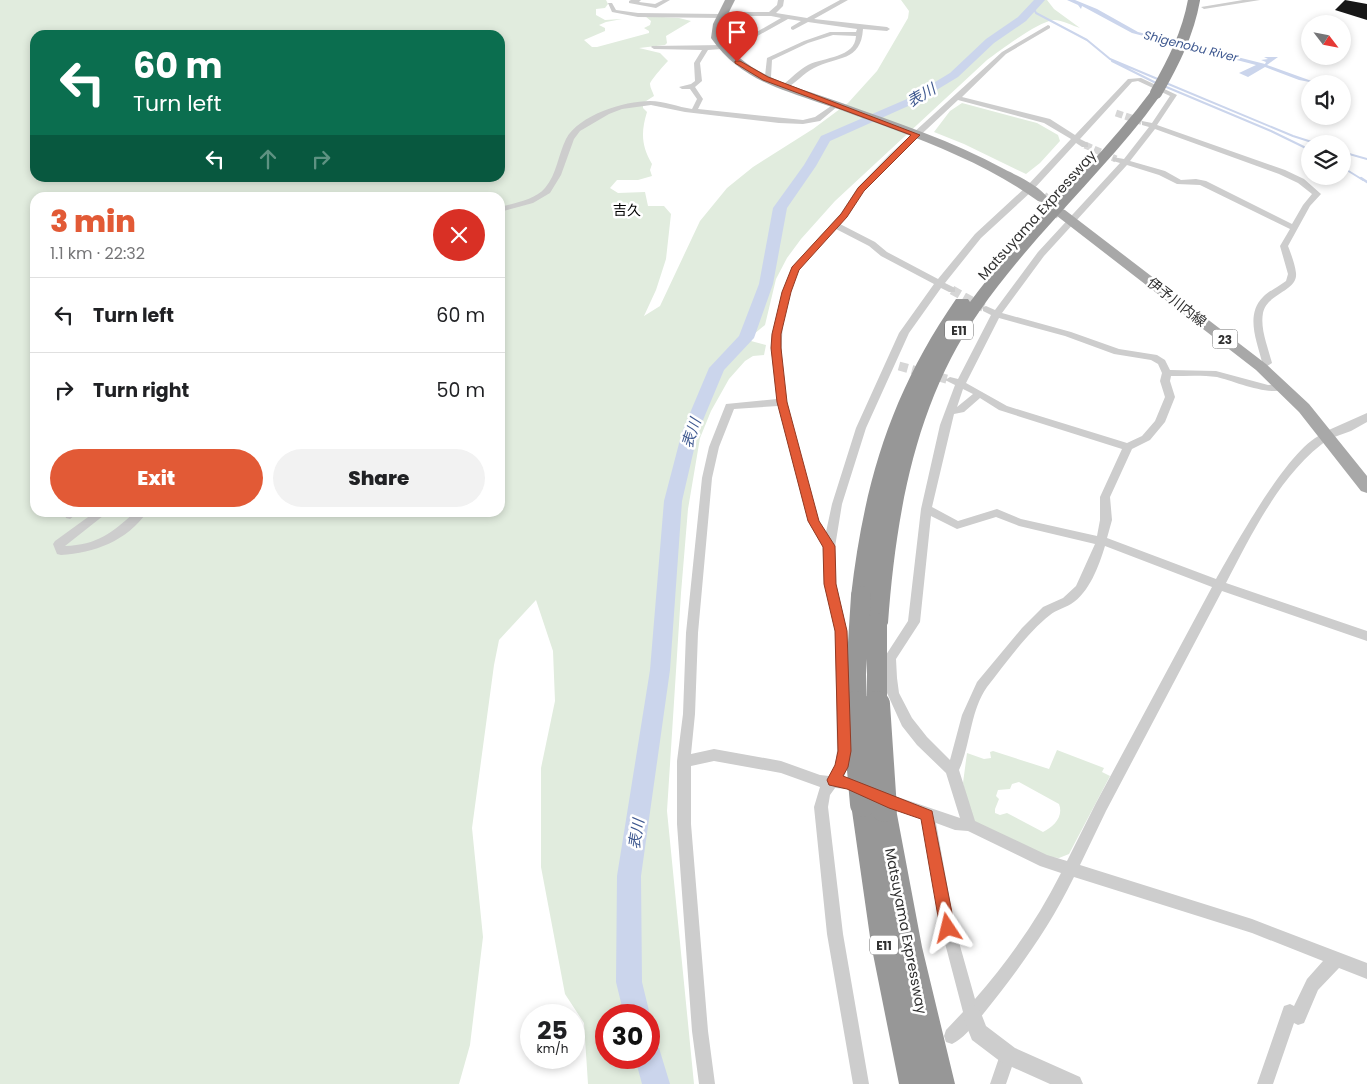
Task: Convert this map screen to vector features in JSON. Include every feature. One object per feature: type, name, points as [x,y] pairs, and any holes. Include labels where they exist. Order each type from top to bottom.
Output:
[{"type":"highway","name":"Matsuyama Expressway","points":[[940,1084],[915,982],[895,885],[858,735],[856,674],[861,596],[864,554],[874,505],[887,454],[904,406],[922,367],[944,327],[973,286],[1010,242],[1150,92],[1174,35],[1184,0]]},
{"type":"highway","name":"Matsuyama Expressway","points":[[914,1084],[895,1005],[873,885],[874,806],[878,729],[877,623],[883,557],[890,509],[903,456],[936,371],[958,331],[986,290],[1023,246],[1124,134],[1150,92],[1175,59],[1184,37],[1194,0]]},
{"type":"main road","points":[[730,0],[722,15],[716,35],[721,47],[737,62],[765,78],[975,158],[1042,198]]},
{"type":"main road","name":"伊予川内線","points":[[1065,216],[1283,386],[1367,487]]},
{"type":"street","points":[[638,0],[631,2],[656,6],[667,0]]},
{"type":"street","points":[[771,14],[780,6],[781,0]]},
{"type":"street","points":[[793,28],[845,0]]},
{"type":"street","points":[[1206,0],[1221,6]]},
{"type":"street","points":[[1204,7],[1256,0]]},
{"type":"street","points":[[610,4],[614,11],[631,15],[696,18],[708,15],[771,14],[808,19],[860,30]]},
{"type":"street","points":[[654,47],[721,47],[750,38],[787,17]]},
{"type":"street","points":[[765,78],[770,72],[769,59],[790,48],[832,33],[881,27],[888,29]]},
{"type":"street","points":[[829,546],[814,521],[782,402],[776,334],[786,292],[795,269],[844,215],[861,189],[915,134],[957,98],[1004,53],[1048,27]]},
{"type":"street","points":[[785,86],[810,66],[852,52],[859,42],[860,30]]},
{"type":"street","points":[[682,87],[692,86],[698,82],[700,76],[697,63],[706,48]]},
{"type":"street","points":[[861,1084],[835,934],[821,807],[824,790],[842,767],[844,751],[841,631],[830,584],[829,546],[836,504],[860,428],[894,365],[904,333],[939,284],[978,236],[1029,189],[1076,139],[1107,110],[1130,80],[1136,78],[1174,95],[1125,162],[1065,216],[1042,254],[996,314],[955,382],[950,411],[936,460],[926,509],[914,622],[890,658],[891,678],[898,706],[922,741],[952,770],[969,825]]},
{"type":"street","points":[[692,86],[700,99],[694,111]]},
{"type":"street","points":[[957,98],[1047,121],[1086,145]]},
{"type":"street","points":[[505,208],[530,201],[546,191],[557,175],[570,139],[577,129],[606,112],[621,107],[650,103],[694,111],[779,121],[807,121],[820,118],[837,105]]},
{"type":"street","points":[[1145,123],[1282,172],[1306,185],[1317,194],[1309,202],[1284,246],[1292,278],[1285,286],[1267,298],[1261,306],[1259,316],[1260,343],[1267,363],[1261,367]]},
{"type":"street","points":[[1116,159],[1156,171],[1182,182],[1196,181],[1203,183],[1294,227]]},
{"type":"street","points":[[835,225],[872,244],[874,248],[884,254],[952,290]]},
{"type":"street","points":[[952,770],[959,756],[960,742],[968,715],[981,686],[1026,631],[1040,617],[1055,605],[1075,595],[1081,589],[1101,541],[1106,520],[1105,497],[1128,447],[1146,438],[1160,422],[1170,397],[1165,382],[1167,373],[1162,362],[1154,356],[1117,352],[1098,343],[1042,325],[996,314],[986,309]]},
{"type":"street","points":[[1167,373],[1216,374],[1268,388],[1283,386]]},
{"type":"street","points":[[955,382],[992,403],[1014,412],[1128,447]]},
{"type":"street","points":[[950,411],[960,410],[979,394]]},
{"type":"street","points":[[708,1084],[700,1032],[684,824],[684,761],[689,714],[692,633],[702,518],[707,478],[714,447],[730,406],[782,402]]},
{"type":"street","points":[[952,1036],[1007,974],[1025,949],[1072,870],[1101,807],[1219,585],[1264,507],[1311,444],[1367,417]]},
{"type":"street","points":[[926,509],[957,525],[997,513],[1019,522],[1101,541],[1219,585],[1367,636]]},
{"type":"street","points":[[96,517],[58,544],[61,551],[80,551],[107,543],[136,517]]},
{"type":"street","points":[[841,631],[890,658]]},
{"type":"street","points":[[684,761],[714,755],[785,768],[820,781],[833,780],[849,783],[894,804],[918,810],[955,824],[969,825],[1045,861],[1252,926],[1367,971]]},
{"type":"street","points":[[927,815],[948,928],[972,1015],[979,1033],[1008,1054],[1073,1084]]},
{"type":"street","points":[[1266,1084],[1270,1063],[1290,1012],[1298,1017],[1305,995],[1312,983],[1337,959]]},
{"type":"street","points":[[998,1084],[1008,1054]]},
{"type":"green space","points":[[0,0],[606,0],[608,4],[605,8],[596,9],[596,15],[605,20],[622,19],[599,25],[605,28],[605,31],[584,40],[592,47],[649,33],[644,28],[650,25],[651,21],[645,16],[679,18],[691,21],[666,36],[667,43],[665,45],[639,48],[660,53],[668,61],[650,84],[654,96],[643,103],[643,108],[647,112],[643,138],[652,164],[650,170],[652,176],[638,180],[617,180],[610,188],[618,193],[645,192],[648,206],[664,206],[671,214],[666,259],[656,290],[644,316],[660,306],[700,221],[727,188],[753,167],[813,129],[848,103],[877,71],[908,18],[909,11],[901,0],[1047,0],[1054,9],[1080,28],[1054,20],[1047,22],[1030,30],[987,60],[835,201],[801,239],[787,258],[776,279],[765,325],[754,334],[751,341],[766,345],[764,355],[753,356],[745,361],[729,379],[711,411],[700,438],[688,509],[667,811],[694,1084],[588,1084],[585,1004],[572,1004],[565,994],[541,867],[541,768],[555,701],[553,651],[536,600],[499,640],[494,665],[472,828],[483,937],[470,1045],[459,1084],[0,1084]]},
{"type":"green space","points":[[962,103],[1037,123],[1058,135],[1060,141],[1040,163],[1026,174],[964,144],[934,132],[950,111]]},
{"type":"green space","points":[[1057,750],[1104,768],[1102,772],[1110,776],[1069,854],[1059,858],[1048,857],[972,821],[963,783],[967,753],[984,759],[991,758],[990,752],[993,751],[1049,769]],"holes":[[[1019,782],[1059,804],[1060,813],[1057,821],[1043,832],[1007,813],[1000,815],[995,813],[999,799],[996,796],[998,790],[1010,789],[1012,784]]]},
{"type":"water","name":"Shigenobu River","points":[[1067,0],[1075,0],[1097,9],[1138,32],[1265,64],[1266,62],[1261,60],[1268,59],[1264,57],[1278,57],[1267,65],[1301,77],[1301,80],[1265,67],[1248,77],[1239,73],[1256,65],[1132,33],[1082,6],[1081,9],[1078,5]]},
{"type":"building","points":[[1345,0],[1367,4],[1367,20],[1351,15],[1335,10]]},
{"type":"waterway","name":"表川","points":[[634,1004],[629,982],[629,876],[660,670],[673,501],[690,432],[717,368],[746,338],[766,284],[780,208],[810,166],[825,139],[911,101],[954,75],[990,41],[1022,19],[1040,0]]},
{"type":"waterway","points":[[1034,9],[1036,13],[1087,40],[1110,59],[1160,80]]},
{"type":"waterway","points":[[1112,61],[1158,84]]},
{"type":"waterway","points":[[1166,83],[1301,139]]},
{"type":"waterway","points":[[1164,86],[1301,146]]},
{"type":"waterway","points":[[1351,155],[1367,159]]},
{"type":"waterway","points":[[1351,173],[1363,180]]},
{"type":"waterway","points":[[1361,178],[1367,182]]},
{"type":"waterway","name":"表川","points":[[652,1069],[656,1084]]},
{"type":"tunnel","points":[[1116,113],[1143,122]]},
{"type":"tunnel","points":[[1085,145],[1116,159]]},
{"type":"tunnel","points":[[1042,198],[1061,213]]},
{"type":"tunnel","points":[[952,290],[984,308]]},
{"type":"tunnel","points":[[899,366],[950,380]]},
{"type":"district","name":"吉久","points":[[627,210]]},
{"type":"route","points":[[737,62],[765,78],[916,135],[861,189],[844,215],[795,269],[786,292],[776,334],[776,348],[782,402],[814,521],[829,546],[830,584],[838,610],[841,631],[844,751],[842,767],[833,780],[849,783],[894,804],[907,806],[927,815],[948,928]]}]
